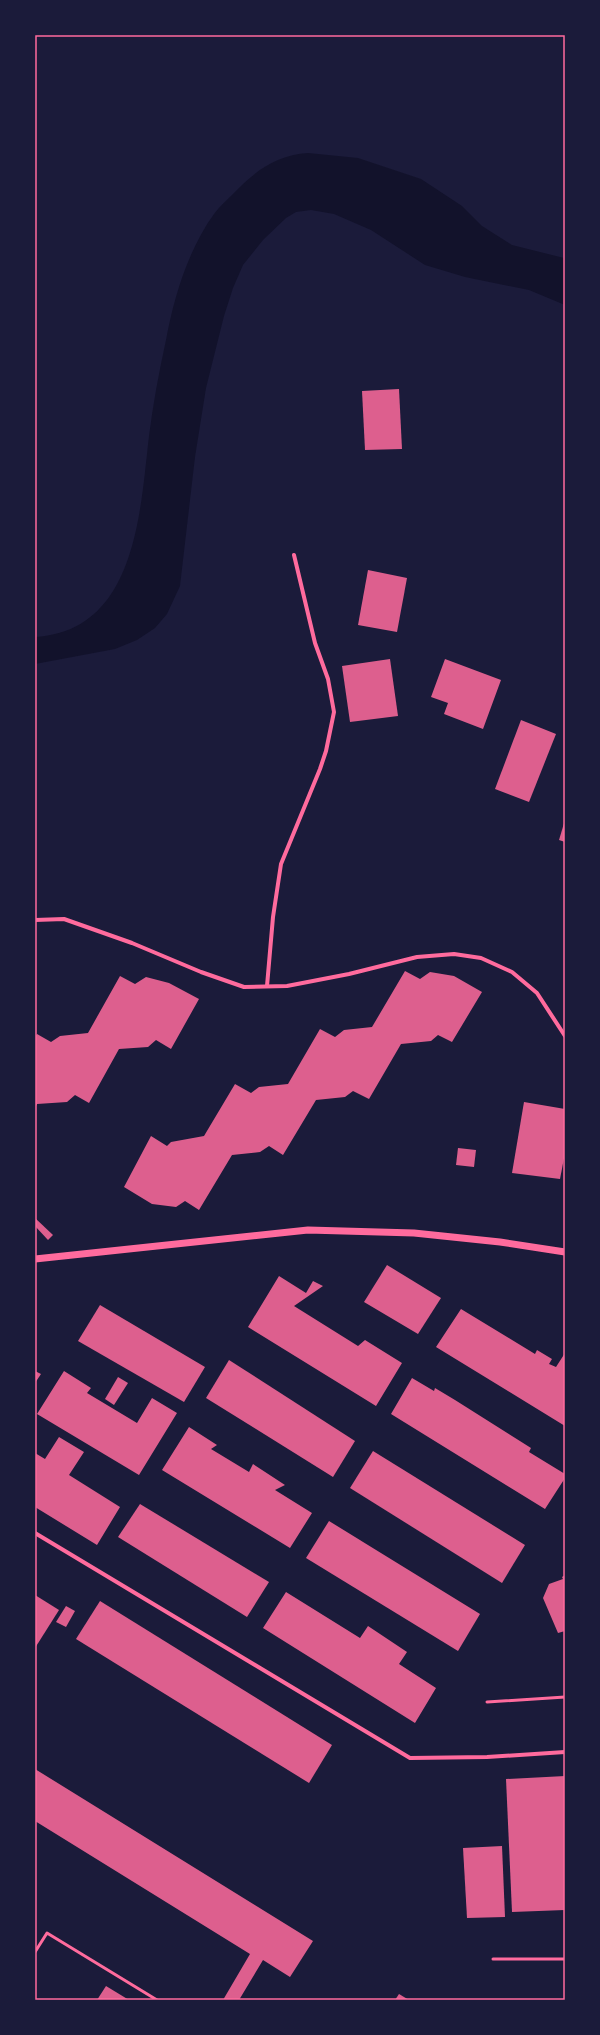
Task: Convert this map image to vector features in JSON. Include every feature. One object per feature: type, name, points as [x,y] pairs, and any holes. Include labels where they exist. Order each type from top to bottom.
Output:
[{"type":"street","points":[[267,986],[272,917],[281,864],[320,769],[326,750],[334,712],[328,679],[315,643],[294,555]]},
{"type":"street","points":[[35,920],[64,919],[132,943],[201,972],[244,987],[286,986],[418,957],[454,954],[481,958],[512,972],[537,993],[565,1036]]},
{"type":"street","points":[[35,1259],[308,1230],[414,1233],[500,1242],[565,1252]]},
{"type":"street","points":[[35,1533],[410,1758],[487,1757],[565,1752]]},
{"type":"lane","points":[[487,1702],[565,1697]]},
{"type":"lane","points":[[35,1952],[47,1933],[157,2000]]},
{"type":"lane","points":[[493,1959],[565,1959]]},
{"type":"shaded area","points":[[308,153],[358,158],[421,179],[462,206],[482,226],[512,245],[564,258],[565,305],[529,290],[465,277],[425,265],[371,230],[334,214],[311,210],[296,212],[286,218],[263,240],[243,265],[233,288],[224,316],[206,388],[195,457],[180,586],[167,614],[155,628],[137,640],[115,649],[35,664],[35,637],[69,630],[94,614],[113,591],[126,563],[136,532],[142,499],[152,412],[173,307],[189,258],[205,228],[216,211],[258,171],[286,157]]},
{"type":"building","points":[[399,389],[402,449],[365,450],[362,391]]},
{"type":"building","points":[[368,570],[407,578],[397,632],[358,625]]},
{"type":"building","points":[[390,659],[398,716],[350,722],[342,666]]},
{"type":"building","points":[[445,659],[501,680],[483,729],[444,714],[448,703],[431,697]]},
{"type":"building","points":[[521,720],[556,734],[529,802],[495,789]]},
{"type":"building","points":[[565,820],[565,842],[559,840]]},
{"type":"building","points":[[405,971],[420,979],[430,972],[454,976],[482,992],[452,1042],[438,1035],[431,1041],[401,1044],[369,1099],[353,1091],[345,1097],[316,1100],[283,1155],[269,1146],[260,1152],[232,1155],[199,1210],[185,1201],[176,1207],[152,1204],[124,1187],[151,1136],[167,1146],[171,1142],[204,1136],[235,1084],[251,1093],[259,1087],[288,1084],[320,1029],[335,1037],[344,1030],[372,1027]]},
{"type":"building","points":[[120,976],[135,984],[146,977],[169,983],[199,999],[171,1049],[156,1040],[148,1047],[119,1049],[89,1103],[75,1095],[67,1102],[37,1104],[35,1108],[35,1037],[37,1034],[51,1042],[60,1036],[88,1033]]},
{"type":"building","points":[[524,1102],[565,1109],[565,1153],[560,1179],[512,1173]]},
{"type":"building","points":[[458,1148],[476,1150],[474,1167],[456,1165]]},
{"type":"building","points":[[35,1218],[53,1235],[48,1240],[35,1226]]},
{"type":"building","points":[[387,1265],[441,1298],[418,1334],[364,1302]]},
{"type":"building","points":[[279,1276],[306,1293],[313,1281],[323,1286],[294,1306],[358,1346],[365,1340],[402,1363],[376,1406],[248,1327]]},
{"type":"building","points":[[100,1305],[205,1367],[184,1402],[78,1341]]},
{"type":"building","points":[[461,1309],[535,1354],[537,1350],[552,1359],[549,1364],[556,1367],[565,1353],[565,1426],[436,1347]]},
{"type":"building","points":[[229,1360],[355,1441],[333,1477],[206,1398]]},
{"type":"building","points":[[35,1371],[41,1374],[35,1383]]},
{"type":"building","points":[[64,1371],[91,1388],[87,1393],[137,1423],[152,1398],[177,1413],[139,1475],[37,1414]]},
{"type":"building","points":[[118,1377],[128,1383],[114,1405],[105,1399]]},
{"type":"building","points":[[412,1378],[434,1391],[435,1388],[455,1400],[531,1448],[529,1452],[565,1474],[565,1478],[545,1509],[391,1414]]},
{"type":"building","points":[[189,1427],[217,1445],[211,1449],[249,1472],[253,1464],[285,1485],[275,1490],[312,1513],[290,1548],[162,1470]]},
{"type":"building","points":[[59,1437],[84,1452],[69,1475],[120,1507],[97,1545],[35,1507],[35,1453],[45,1459]]},
{"type":"building","points":[[373,1451],[525,1545],[502,1583],[350,1488]]},
{"type":"building","points":[[140,1504],[269,1582],[247,1617],[118,1537]]},
{"type":"building","points":[[329,1521],[480,1614],[458,1651],[306,1558]]},
{"type":"building","points":[[565,1575],[565,1631],[558,1633],[543,1598],[549,1584],[563,1579],[562,1577]]},
{"type":"building","points":[[286,1592],[360,1638],[368,1626],[407,1652],[399,1664],[436,1688],[415,1723],[263,1628]]},
{"type":"building","points":[[35,1595],[59,1610],[35,1648]]},
{"type":"building","points":[[100,1601],[332,1745],[309,1783],[76,1639]]},
{"type":"building","points":[[66,1606],[75,1611],[66,1627],[56,1622]]},
{"type":"building","points":[[35,1769],[313,1941],[290,1977],[263,1960],[239,2000],[223,2000],[250,1954],[35,1821]]},
{"type":"building","points":[[565,1776],[565,1910],[512,1912],[506,1779]]},
{"type":"building","points":[[502,1846],[505,1917],[467,1918],[463,1848]]},
{"type":"building","points":[[106,1986],[129,2000],[97,2000]]},
{"type":"building","points":[[399,1994],[409,2000],[395,2000]]}]
